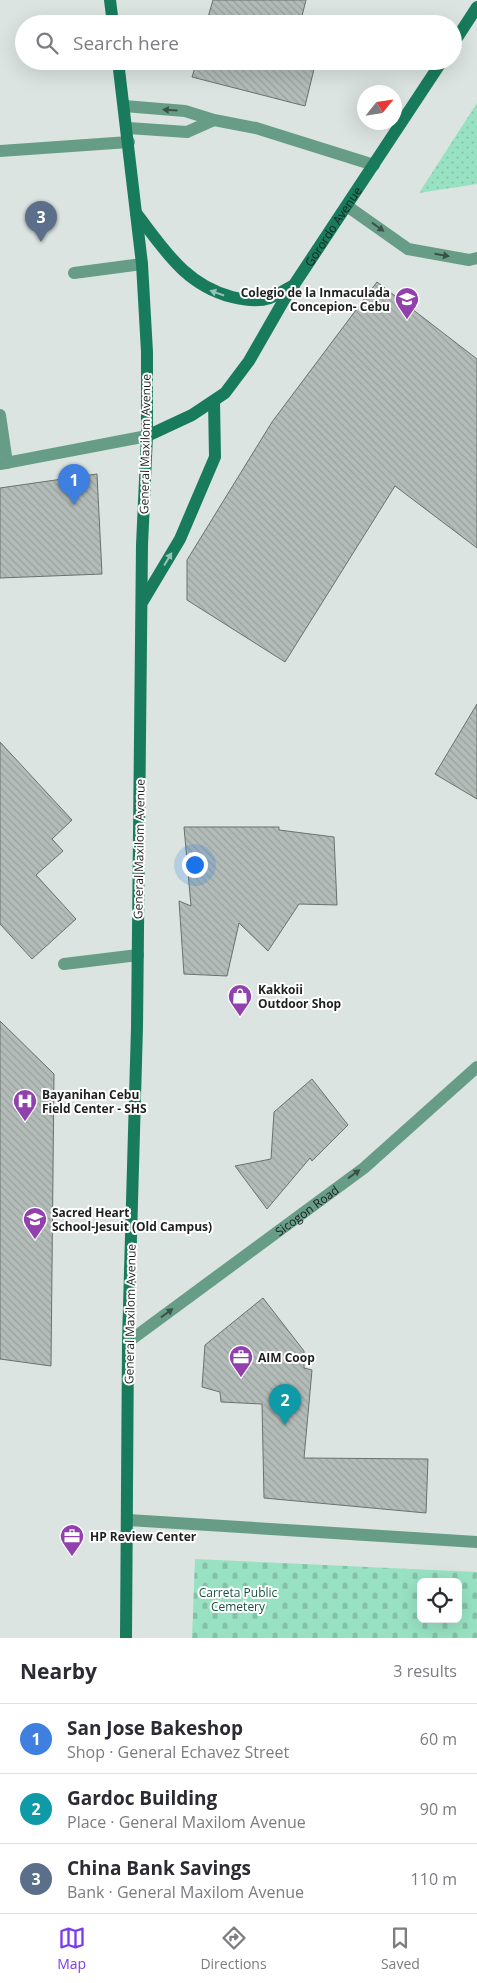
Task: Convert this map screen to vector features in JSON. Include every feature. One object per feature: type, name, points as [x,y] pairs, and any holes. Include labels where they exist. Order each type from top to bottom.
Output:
[{"type":"main road","points":[[110,0],[112,15]]},
{"type":"main road","points":[[462,30],[477,7]]},
{"type":"main road","name":"General Maxilom Avenue","points":[[119,70],[128,128],[142,264],[147,352],[147,436],[142,545],[143,601],[138,955],[128,1342],[126,1638]]},
{"type":"main road","name":"Gorordo Avenue","points":[[147,436],[192,415],[225,393],[249,360],[296,284],[436,70]]},
{"type":"main road","points":[[136,212],[180,269],[207,289],[235,298],[256,300],[270,298],[296,284]]},
{"type":"main road","points":[[143,601],[180,539],[215,457],[214,401]]},
{"type":"street","points":[[124,106],[185,111],[214,120],[256,128],[374,165]]},
{"type":"street","points":[[128,128],[187,132],[214,120]]},
{"type":"street","points":[[0,151],[129,142]]},
{"type":"street","points":[[348,206],[408,249],[469,260],[477,258]]},
{"type":"street","points":[[74,273],[142,264]]},
{"type":"street","points":[[0,415],[3,464],[147,436]]},
{"type":"street","points":[[64,964],[138,955]]},
{"type":"street","name":"Sicogon Road","points":[[128,1342],[364,1168],[477,1067]]},
{"type":"street","points":[[128,1520],[477,1542]]},
{"type":"green space","points":[[477,103],[477,184],[419,193]]},
{"type":"green space","name":"Carreta Public Cemetery","points":[[195,1559],[477,1572],[477,1638],[192,1638]]},
{"type":"building","points":[[213,0],[306,0],[302,15],[209,15]]},
{"type":"building","points":[[194,70],[314,70],[305,106],[192,77]]},
{"type":"building","points":[[377,282],[477,359],[477,548],[395,486],[285,662],[187,600],[187,560],[272,422]]},
{"type":"building","points":[[97,474],[102,574],[0,578],[0,488]]},
{"type":"building","points":[[477,704],[477,799],[435,774]]},
{"type":"building","points":[[0,742],[72,820],[52,839],[63,851],[36,875],[76,919],[32,959],[0,924]]},
{"type":"building","points":[[184,827],[279,827],[279,830],[334,837],[337,905],[299,904],[268,951],[239,923],[227,976],[184,974],[179,901],[191,906]]},
{"type":"building","points":[[0,1021],[54,1074],[51,1366],[0,1359]]},
{"type":"building","points":[[312,1079],[348,1125],[312,1161],[310,1158],[267,1209],[235,1166],[271,1159],[274,1112]]},
{"type":"building","points":[[263,1298],[304,1351],[304,1368],[312,1370],[304,1458],[428,1459],[426,1513],[264,1498],[262,1404],[221,1402],[220,1392],[202,1387],[205,1345]]},
{"type":"place","name":"China Bank Savings","points":[[41,242]]},
{"type":"place","name":"Colegio de la Inmaculada Concepion- Cebu","points":[[407,320]]},
{"type":"place","name":"San Jose Bakeshop","points":[[74,505]]},
{"type":"place","name":"Kakkoii Outdoor Shop","points":[[240,1017]]},
{"type":"place","name":"Bayanihan Cebu Field Center - SHS","points":[[25,1122]]},
{"type":"place","name":"Sacred Heart School-Jesuit (Old Campus)","points":[[35,1240]]},
{"type":"place","name":"AIM Coop","points":[[241,1378]]},
{"type":"place","name":"Gardoc Building","points":[[285,1425]]},
{"type":"place","name":"HP Review Center","points":[[72,1557]]}]
